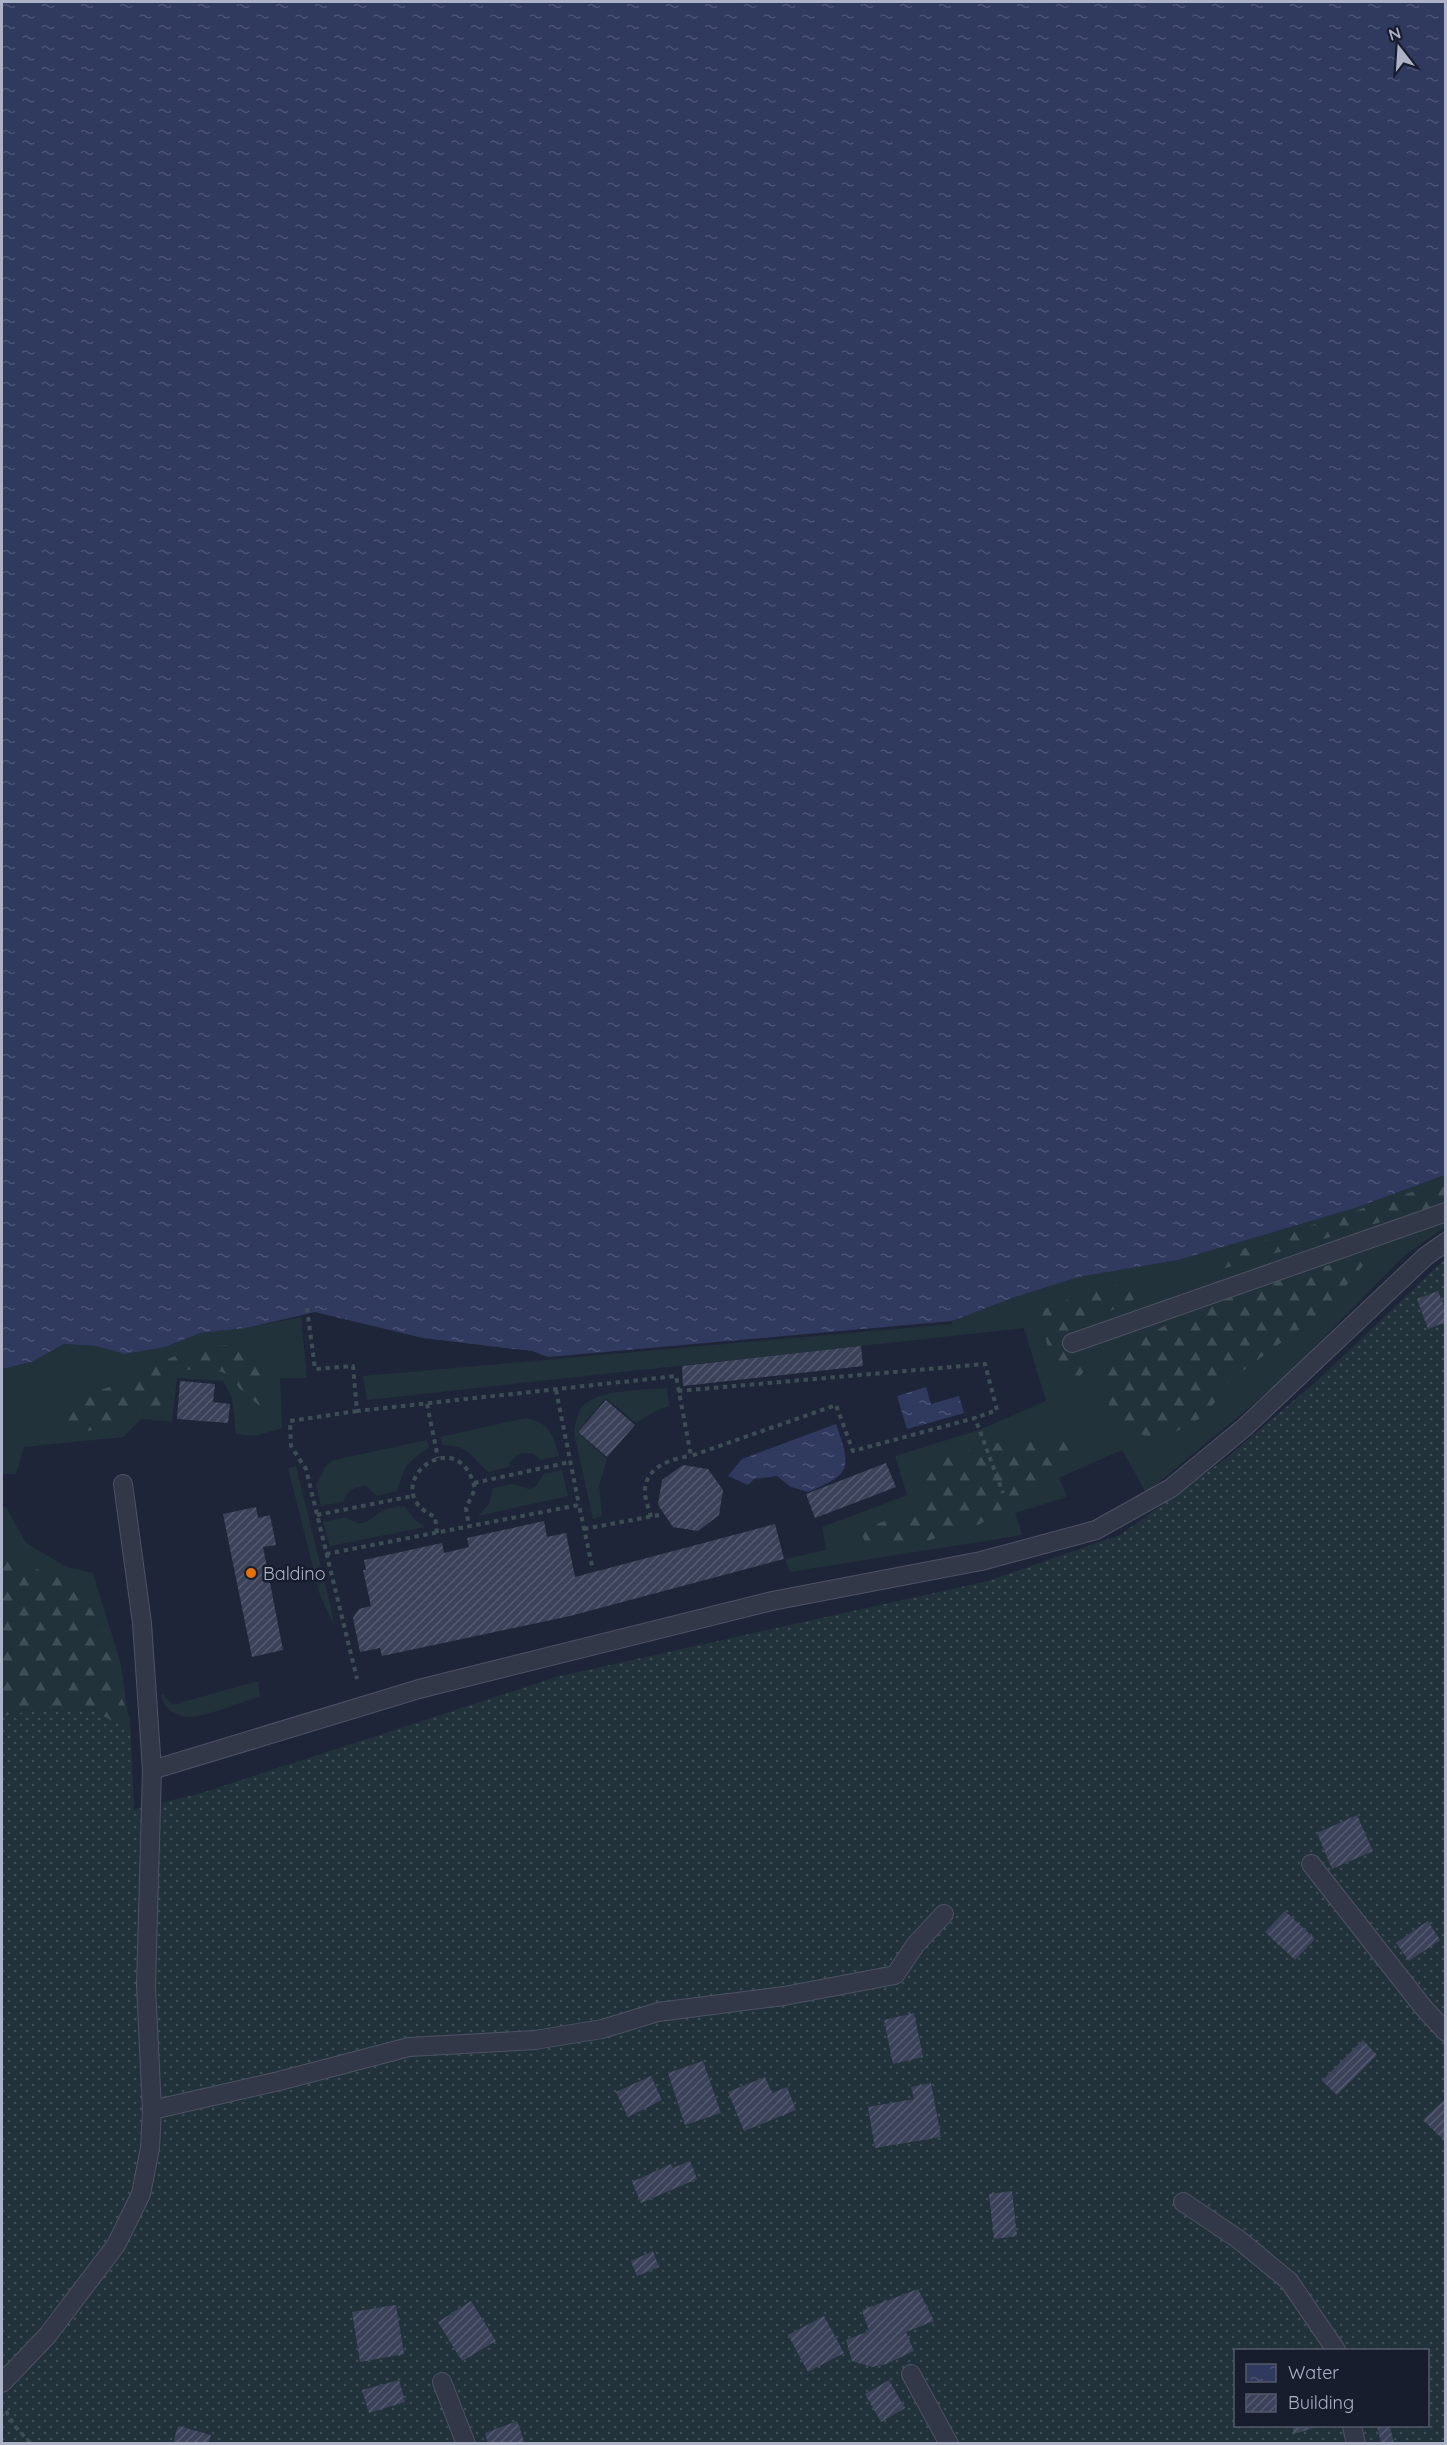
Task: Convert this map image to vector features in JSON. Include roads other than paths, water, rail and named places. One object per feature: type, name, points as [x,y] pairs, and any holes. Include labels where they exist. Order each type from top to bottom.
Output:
[{"type":"lane","points":[[1072,1342],[1446,1212]]},
{"type":"lane","points":[[152,1770],[419,1689],[772,1601],[981,1561],[1096,1530],[1171,1488],[1235,1435],[1426,1256],[1446,1242]]},
{"type":"lane","points":[[2,2383],[47,2336],[116,2245],[141,2194],[150,2148],[152,2110],[146,1986],[152,1770],[142,1623],[123,1484]]},
{"type":"lane","points":[[1311,1864],[1423,2007],[1446,2032]]},
{"type":"lane","points":[[152,2110],[279,2081],[409,2047],[535,2040],[602,2029],[658,2012],[784,1996],[896,1975],[916,1944],[944,1914]]},
{"type":"lane","points":[[1183,2202],[1238,2239],[1289,2281],[1335,2349]]},
{"type":"lane","points":[[911,2374],[949,2444]]},
{"type":"lane","points":[[442,2382],[466,2444]]},
{"type":"lane","points":[[1352,2427],[1356,2444]]},
{"type":"water","points":[[2,2],[1445,2],[1445,1175],[1355,1208],[1178,1260],[1079,1277],[1015,1297],[952,1321],[548,1357],[532,1351],[423,1338],[315,1312],[246,1328],[200,1333],[165,1347],[125,1354],[96,1346],[64,1344],[31,1362],[2,1369]]},
{"type":"water","points":[[926,1387],[931,1404],[959,1396],[964,1413],[907,1429],[897,1396]]},
{"type":"water","points":[[836,1424],[846,1461],[840,1474],[822,1486],[808,1492],[791,1487],[777,1476],[754,1479],[748,1485],[728,1476],[742,1459]]},
{"type":"place","name":"Baldino","points":[[251,1573]]}]
